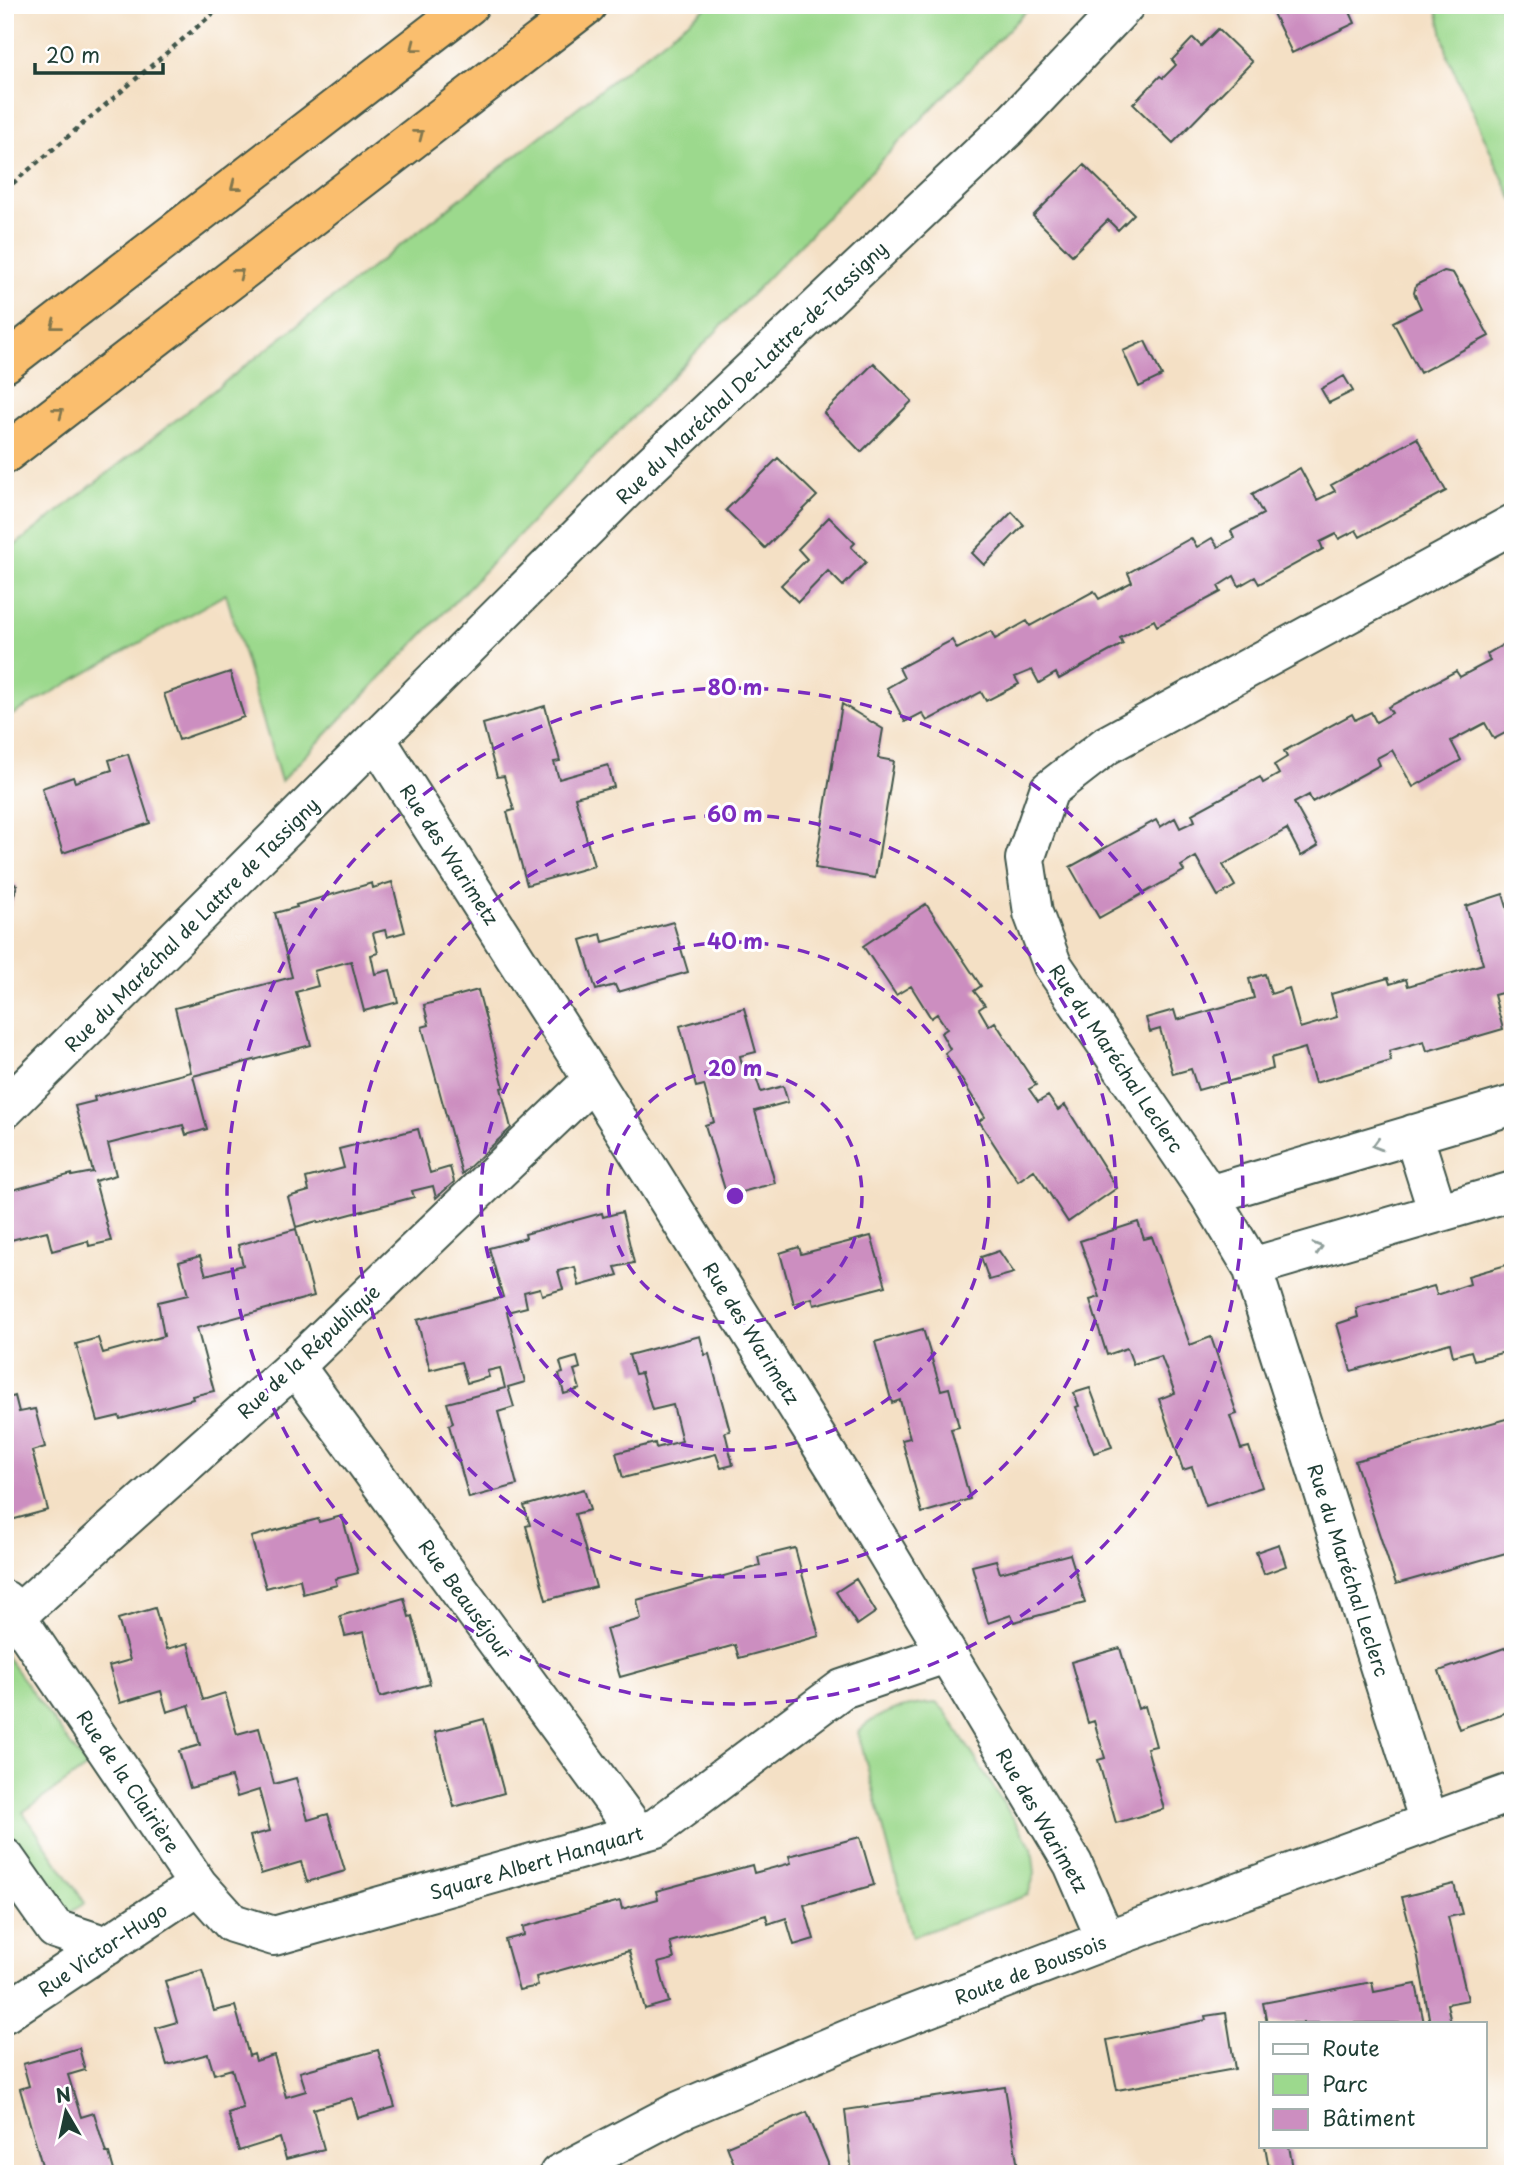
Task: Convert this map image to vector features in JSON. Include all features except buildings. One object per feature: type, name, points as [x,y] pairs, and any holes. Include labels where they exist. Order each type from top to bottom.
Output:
[{"type":"highway","points":[[5,363],[469,5]]},
{"type":"highway","points":[[5,454],[587,5]]},
{"type":"street","name":"Rue du Maréchal De-Lattre-de-Tassigny","points":[[376,739],[636,480],[1006,130],[1125,5]]},
{"type":"street","name":"Rue du Maréchal Leclerc","points":[[1429,1822],[1252,1266],[1209,1195],[1052,964],[1032,913],[1025,859],[1049,790],[1107,745],[1513,524]]},
{"type":"street","name":"Rue des Warimetz","points":[[376,739],[840,1475],[1073,1864],[1106,1940]]},
{"type":"street","name":"Rue du Maréchal de Lattre de Tassigny","points":[[5,1109],[376,739]]},
{"type":"street","name":"Rue de la République","points":[[11,1608],[295,1366],[593,1080]]},
{"type":"street","points":[[1209,1195],[1513,1105]]},
{"type":"street","points":[[1413,1134],[1438,1213]]},
{"type":"street","points":[[1252,1266],[1513,1191]]},
{"type":"street","name":"Rue Beauséjour","points":[[295,1366],[637,1833]]},
{"type":"street","name":"Rue de la Clairière","points":[[11,1608],[198,1885],[232,1923],[274,1936]]},
{"type":"street","name":"Square Albert Hanquart","points":[[274,1936],[656,1828],[842,1689],[945,1654]]},
{"type":"street","name":"Route de Boussois","points":[[559,2174],[679,2111],[865,2032],[1106,1940],[1513,1792]]},
{"type":"street","points":[[5,1858],[55,1929],[107,1946]]},
{"type":"street","name":"Rue Victor-Hugo","points":[[5,2013],[198,1885]]},
{"type":"path","points":[[5,190],[223,5]]},
{"type":"green space","points":[[709,5],[1032,5],[281,781],[226,594],[5,719],[5,553]]},
{"type":"green space","points":[[1436,5],[1513,5],[1513,201],[1448,57]]},
{"type":"green space","points":[[5,1655],[87,1767],[23,1812],[85,1903],[63,1917],[5,1838]]},
{"type":"green space","points":[[936,1703],[945,1711],[1032,1848],[1035,1873],[1028,1895],[912,1937],[858,1732],[874,1719],[894,1710]]}]
